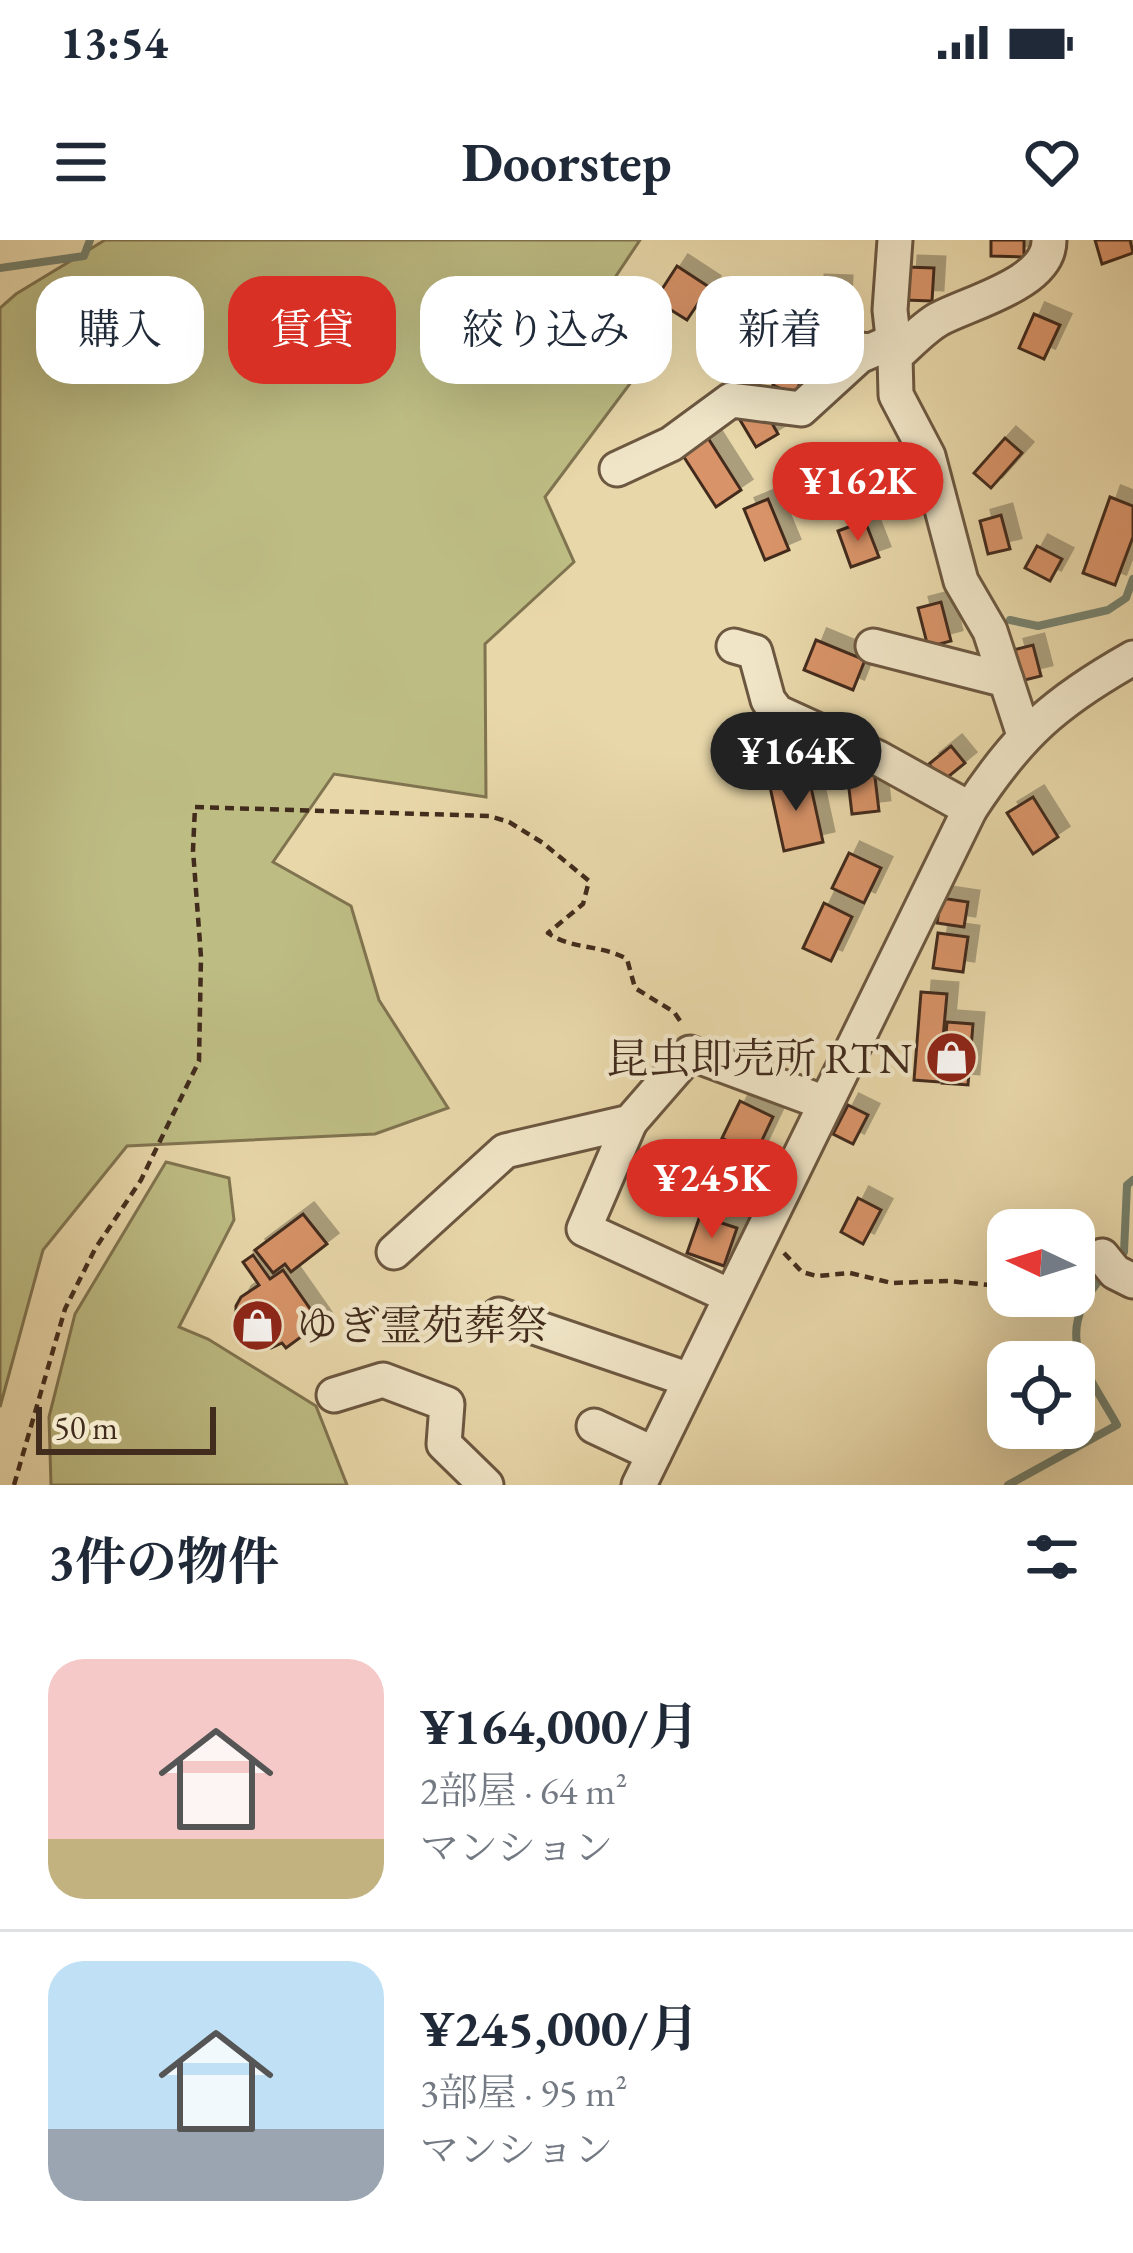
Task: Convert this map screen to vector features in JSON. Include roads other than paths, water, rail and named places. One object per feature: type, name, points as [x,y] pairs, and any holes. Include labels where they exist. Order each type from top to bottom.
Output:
[{"type":"street","points":[[895,240],[886,350],[896,395],[928,456],[961,581],[990,631],[1024,735]]},
{"type":"street","points":[[617,470],[671,444],[731,400],[801,409],[828,381],[935,321],[1030,278],[1050,250],[1049,240]]},
{"type":"street","points":[[864,349],[886,350]]},
{"type":"street","points":[[734,646],[755,652],[768,700],[778,712],[878,758],[970,809]]},
{"type":"street","points":[[873,646],[1006,680]]},
{"type":"street","points":[[640,1485],[970,809],[1024,735],[1076,691],[1133,658]]},
{"type":"street","points":[[730,1296],[584,1229],[630,1122],[690,1053],[825,1103]]},
{"type":"street","points":[[394,1252],[506,1151],[630,1122]]},
{"type":"street","points":[[1102,1256],[1115,1272],[1133,1281]]},
{"type":"street","points":[[499,1315],[690,1380]]},
{"type":"street","points":[[334,1395],[383,1380],[447,1405],[444,1444],[486,1485]]},
{"type":"street","points":[[594,1426],[654,1454]]},
{"type":"waterway","points":[[0,268],[84,256],[90,240]]},
{"type":"waterway","points":[[1010,620],[1038,626],[1108,610],[1126,598],[1133,579]]},
{"type":"waterway","points":[[1117,1260],[1124,1252],[1127,1185],[1133,1180]]},
{"type":"waterway","points":[[1008,1485],[1117,1425],[1085,1368],[1076,1334],[1087,1297],[1103,1276]]},
{"type":"place","name":"昆虫即売所 RTN","points":[[951,1058]]},
{"type":"place","name":"ゆぎ霊苑葬祭","points":[[257,1325]]}]
